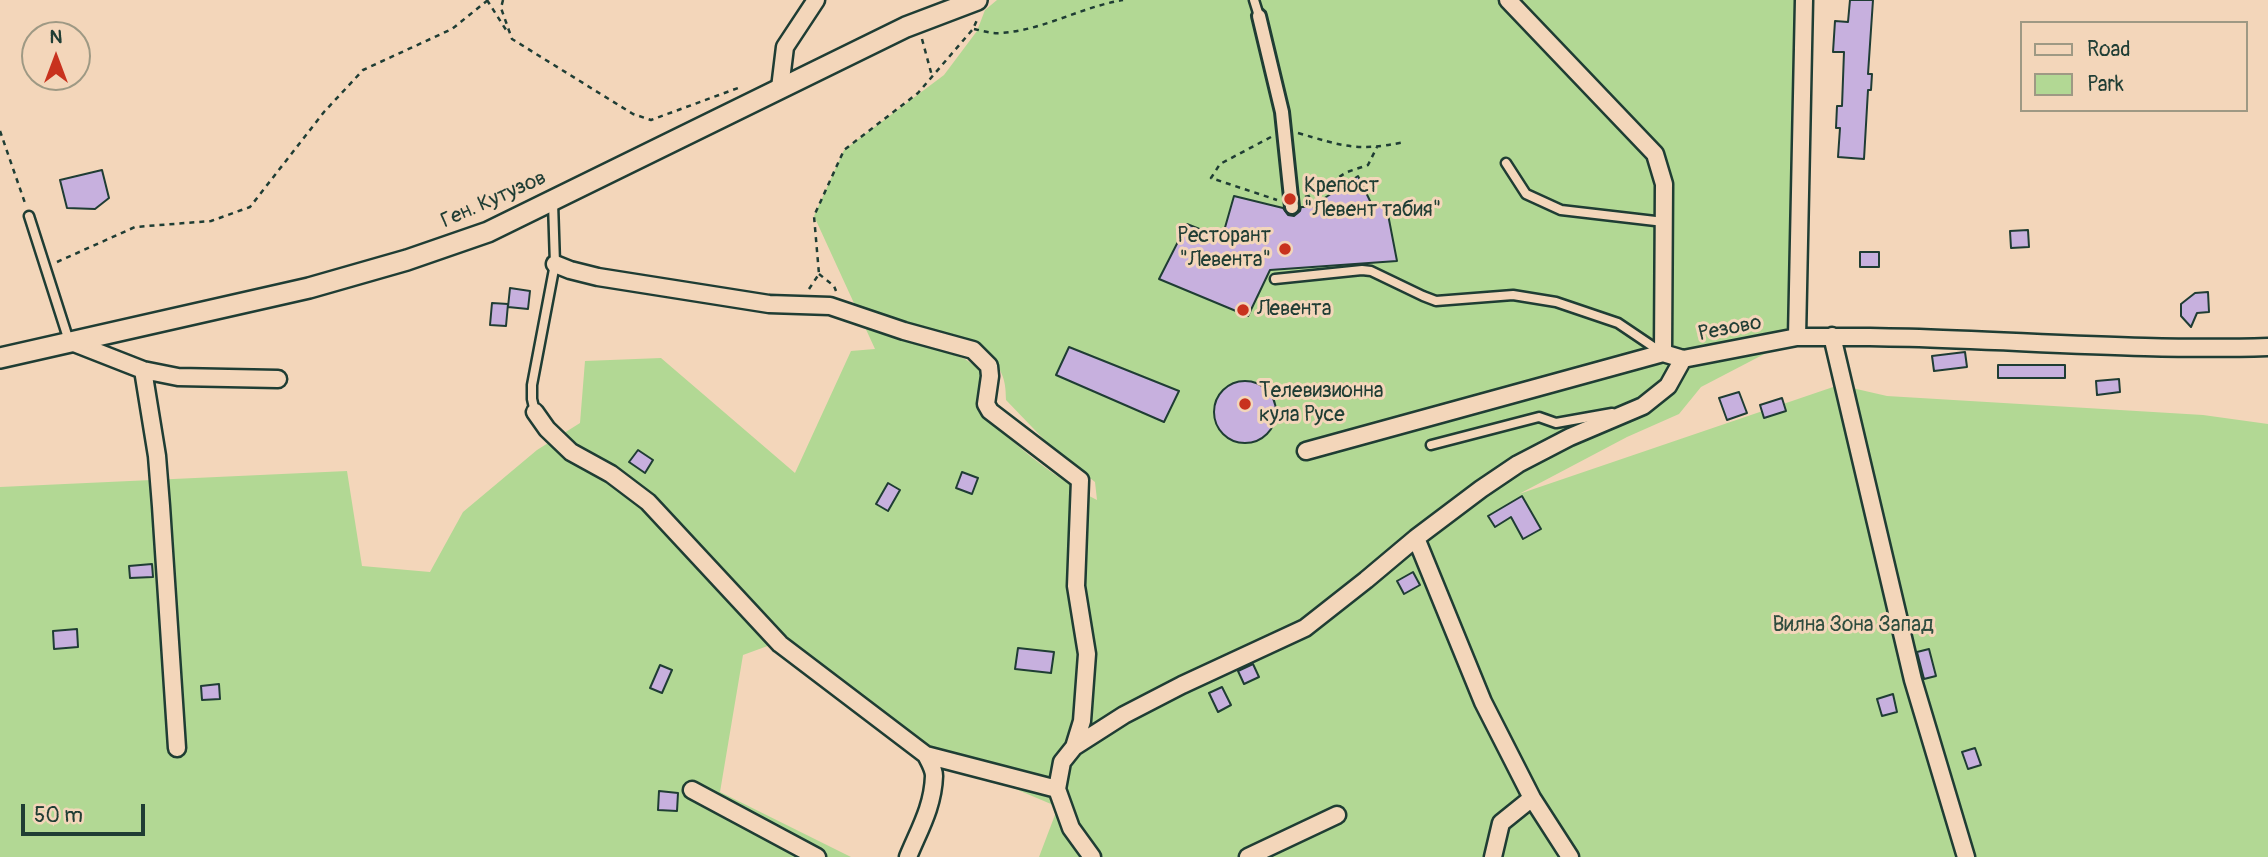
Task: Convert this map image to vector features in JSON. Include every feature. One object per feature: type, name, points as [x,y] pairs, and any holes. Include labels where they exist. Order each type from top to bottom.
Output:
[{"type":"street","points":[[780,88],[785,47],[816,0]]},
{"type":"street","points":[[1306,451],[1663,353],[1664,184],[1655,154],[1508,0]]},
{"type":"street","points":[[1797,337],[1804,0]]},
{"type":"street","name":"Ген. Кутузов","points":[[0,358],[309,289],[407,260],[488,232],[918,22],[979,6]]},
{"type":"street","points":[[1259,16],[1283,121],[1292,202]]},
{"type":"street","points":[[555,264],[598,277],[769,304],[830,306],[904,331],[973,350],[984,359],[989,366],[986,404],[990,411],[1080,480],[1076,586],[1087,654],[1082,721],[1074,747]]},
{"type":"street","points":[[1832,336],[1913,680],[1966,857]]},
{"type":"street","name":"Резово","points":[[1663,353],[1683,359],[1797,337],[1832,336],[2150,348],[2268,347]]},
{"type":"street","points":[[69,341],[143,370],[178,377],[278,379]]},
{"type":"street","points":[[1091,857],[1071,828],[1057,789],[1062,762],[1074,747],[1124,715],[1182,685],[1305,628],[1416,538],[1518,464],[1570,437],[1643,406],[1668,386],[1683,359]]},
{"type":"street","points":[[143,370],[162,506],[177,748]]},
{"type":"street","points":[[536,412],[547,429],[571,452],[611,474],[648,502],[780,644],[926,755],[1057,789]]},
{"type":"street","points":[[1416,538],[1483,702],[1532,798],[1570,857]]},
{"type":"street","points":[[908,857],[925,824],[931,793],[934,773],[926,755]]},
{"type":"street","points":[[692,790],[817,857]]},
{"type":"street","points":[[1493,857],[1501,823],[1532,798]]},
{"type":"street","points":[[1248,857],[1338,815]]},
{"type":"lane","points":[[1254,0],[1259,16]]},
{"type":"lane","points":[[1506,163],[1526,194],[1561,210],[1664,222]]},
{"type":"lane","points":[[536,412],[532,385],[555,264],[553,200]]},
{"type":"lane","points":[[29,216],[69,341]]},
{"type":"lane","points":[[1275,279],[1362,270],[1377,273],[1436,301],[1513,295],[1556,302],[1618,323],[1663,353]]},
{"type":"lane","points":[[1431,445],[1539,417],[1556,423],[1643,406]]},
{"type":"path","points":[[44,267],[135,227],[211,221],[250,207],[324,112],[363,70],[452,29],[488,0],[512,39],[633,114],[651,120],[742,87]]},
{"type":"path","points":[[503,0],[501,8],[512,39]]},
{"type":"path","points":[[973,29],[999,33],[1028,29],[1087,8],[1123,0]]},
{"type":"path","points":[[819,274],[814,216],[844,150],[918,93],[933,77],[973,29],[979,6]]},
{"type":"path","points":[[918,22],[933,77]]},
{"type":"path","points":[[1377,148],[1368,165],[1347,172],[1309,196],[1292,202],[1277,200],[1212,178],[1220,164],[1276,135],[1283,121],[1288,128],[1307,136],[1356,149],[1404,142]]},
{"type":"path","points":[[0,131],[29,216]]},
{"type":"green space","name":"Вилна Зона Запад","points":[[997,0],[1804,0],[1797,337],[1701,387],[1679,414],[1627,437],[1519,494],[1839,385],[1887,396],[2203,415],[2268,424],[2268,857],[1039,857],[1058,807],[905,742],[773,644],[743,655],[720,792],[851,857],[0,857],[0,487],[347,471],[362,566],[430,572],[463,512],[537,450],[580,423],[585,361],[661,358],[795,473],[851,351],[875,349],[814,216],[844,150],[944,75],[977,31],[985,10]],"holes":[[[945,343],[980,354],[996,365],[1002,374],[1006,400],[1055,451],[1095,482],[1097,500],[1051,472],[983,415],[984,372],[965,359],[943,351]]]},
{"type":"building","points":[[1850,0],[1873,0],[1868,74],[1872,74],[1871,90],[1868,90],[1864,159],[1838,157],[1840,128],[1836,128],[1837,106],[1842,106],[1844,52],[1833,52],[1835,21],[1848,22]]},
{"type":"building","points":[[102,170],[109,198],[95,209],[67,208],[60,180]]},
{"type":"building","name":"Ресторант \"Левента\"","points":[[1358,176],[1372,205],[1386,204],[1397,261],[1270,270],[1248,316],[1159,279],[1187,224],[1222,238],[1234,196],[1283,208],[1288,215],[1294,216],[1301,207],[1311,207]]},
{"type":"building","points":[[2028,230],[2029,247],[2011,248],[2010,231]]},
{"type":"building","points":[[1860,252],[1879,252],[1879,267],[1860,267]]},
{"type":"building","points":[[510,288],[530,291],[528,309],[508,307]]},
{"type":"building","points":[[2208,292],[2209,312],[2197,313],[2191,327],[2181,316],[2181,304],[2195,293]]},
{"type":"building","points":[[492,303],[508,304],[506,326],[490,325]]},
{"type":"building","points":[[1069,347],[1179,391],[1164,422],[1056,375]]},
{"type":"building","points":[[1965,352],[1967,367],[1934,371],[1932,356]]},
{"type":"building","points":[[1998,365],[2065,365],[2065,378],[1998,378]]},
{"type":"building","points":[[2119,379],[2120,392],[2097,395],[2096,381]]},
{"type":"building","name":"Телевизионна кула Русе","points":[[1245,381],[1267,390],[1276,412],[1267,434],[1245,443],[1223,434],[1214,412],[1223,390]]},
{"type":"building","points":[[1739,392],[1747,413],[1727,420],[1719,398]]},
{"type":"building","points":[[1782,398],[1786,411],[1764,418],[1760,405]]},
{"type":"building","points":[[638,450],[653,460],[645,473],[629,462]]},
{"type":"building","points":[[962,472],[978,478],[972,494],[956,488]]},
{"type":"building","points":[[888,483],[900,490],[888,511],[876,504]]},
{"type":"building","points":[[1522,496],[1541,529],[1523,539],[1511,517],[1495,527],[1488,516]]},
{"type":"building","points":[[152,564],[153,577],[130,578],[129,566]]},
{"type":"building","points":[[1413,572],[1420,585],[1404,594],[1397,581]]},
{"type":"building","points":[[77,629],[78,647],[54,649],[53,631]]},
{"type":"building","points":[[1018,648],[1054,652],[1051,673],[1015,669]]},
{"type":"building","points":[[1929,649],[1936,676],[1924,679],[1917,652]]},
{"type":"building","points":[[1253,664],[1259,677],[1244,684],[1238,671]]},
{"type":"building","points":[[660,665],[672,670],[662,693],[650,688]]},
{"type":"building","points":[[219,684],[220,699],[202,700],[201,686]]},
{"type":"building","points":[[1222,687],[1231,705],[1218,712],[1209,693]]},
{"type":"building","points":[[1893,694],[1897,712],[1882,716],[1877,699]]},
{"type":"building","points":[[1975,748],[1981,765],[1968,769],[1962,752]]},
{"type":"building","points":[[659,791],[678,793],[677,811],[658,810]]},
{"type":"place","name":"Крепост \"Левент табия\"","points":[[1290,199]]},
{"type":"place","name":"Ресторант \"Левента\"","points":[[1285,249]]},
{"type":"place","name":"Левента","points":[[1243,310]]},
{"type":"place","name":"Телевизионна кула Русе","points":[[1245,404]]}]
